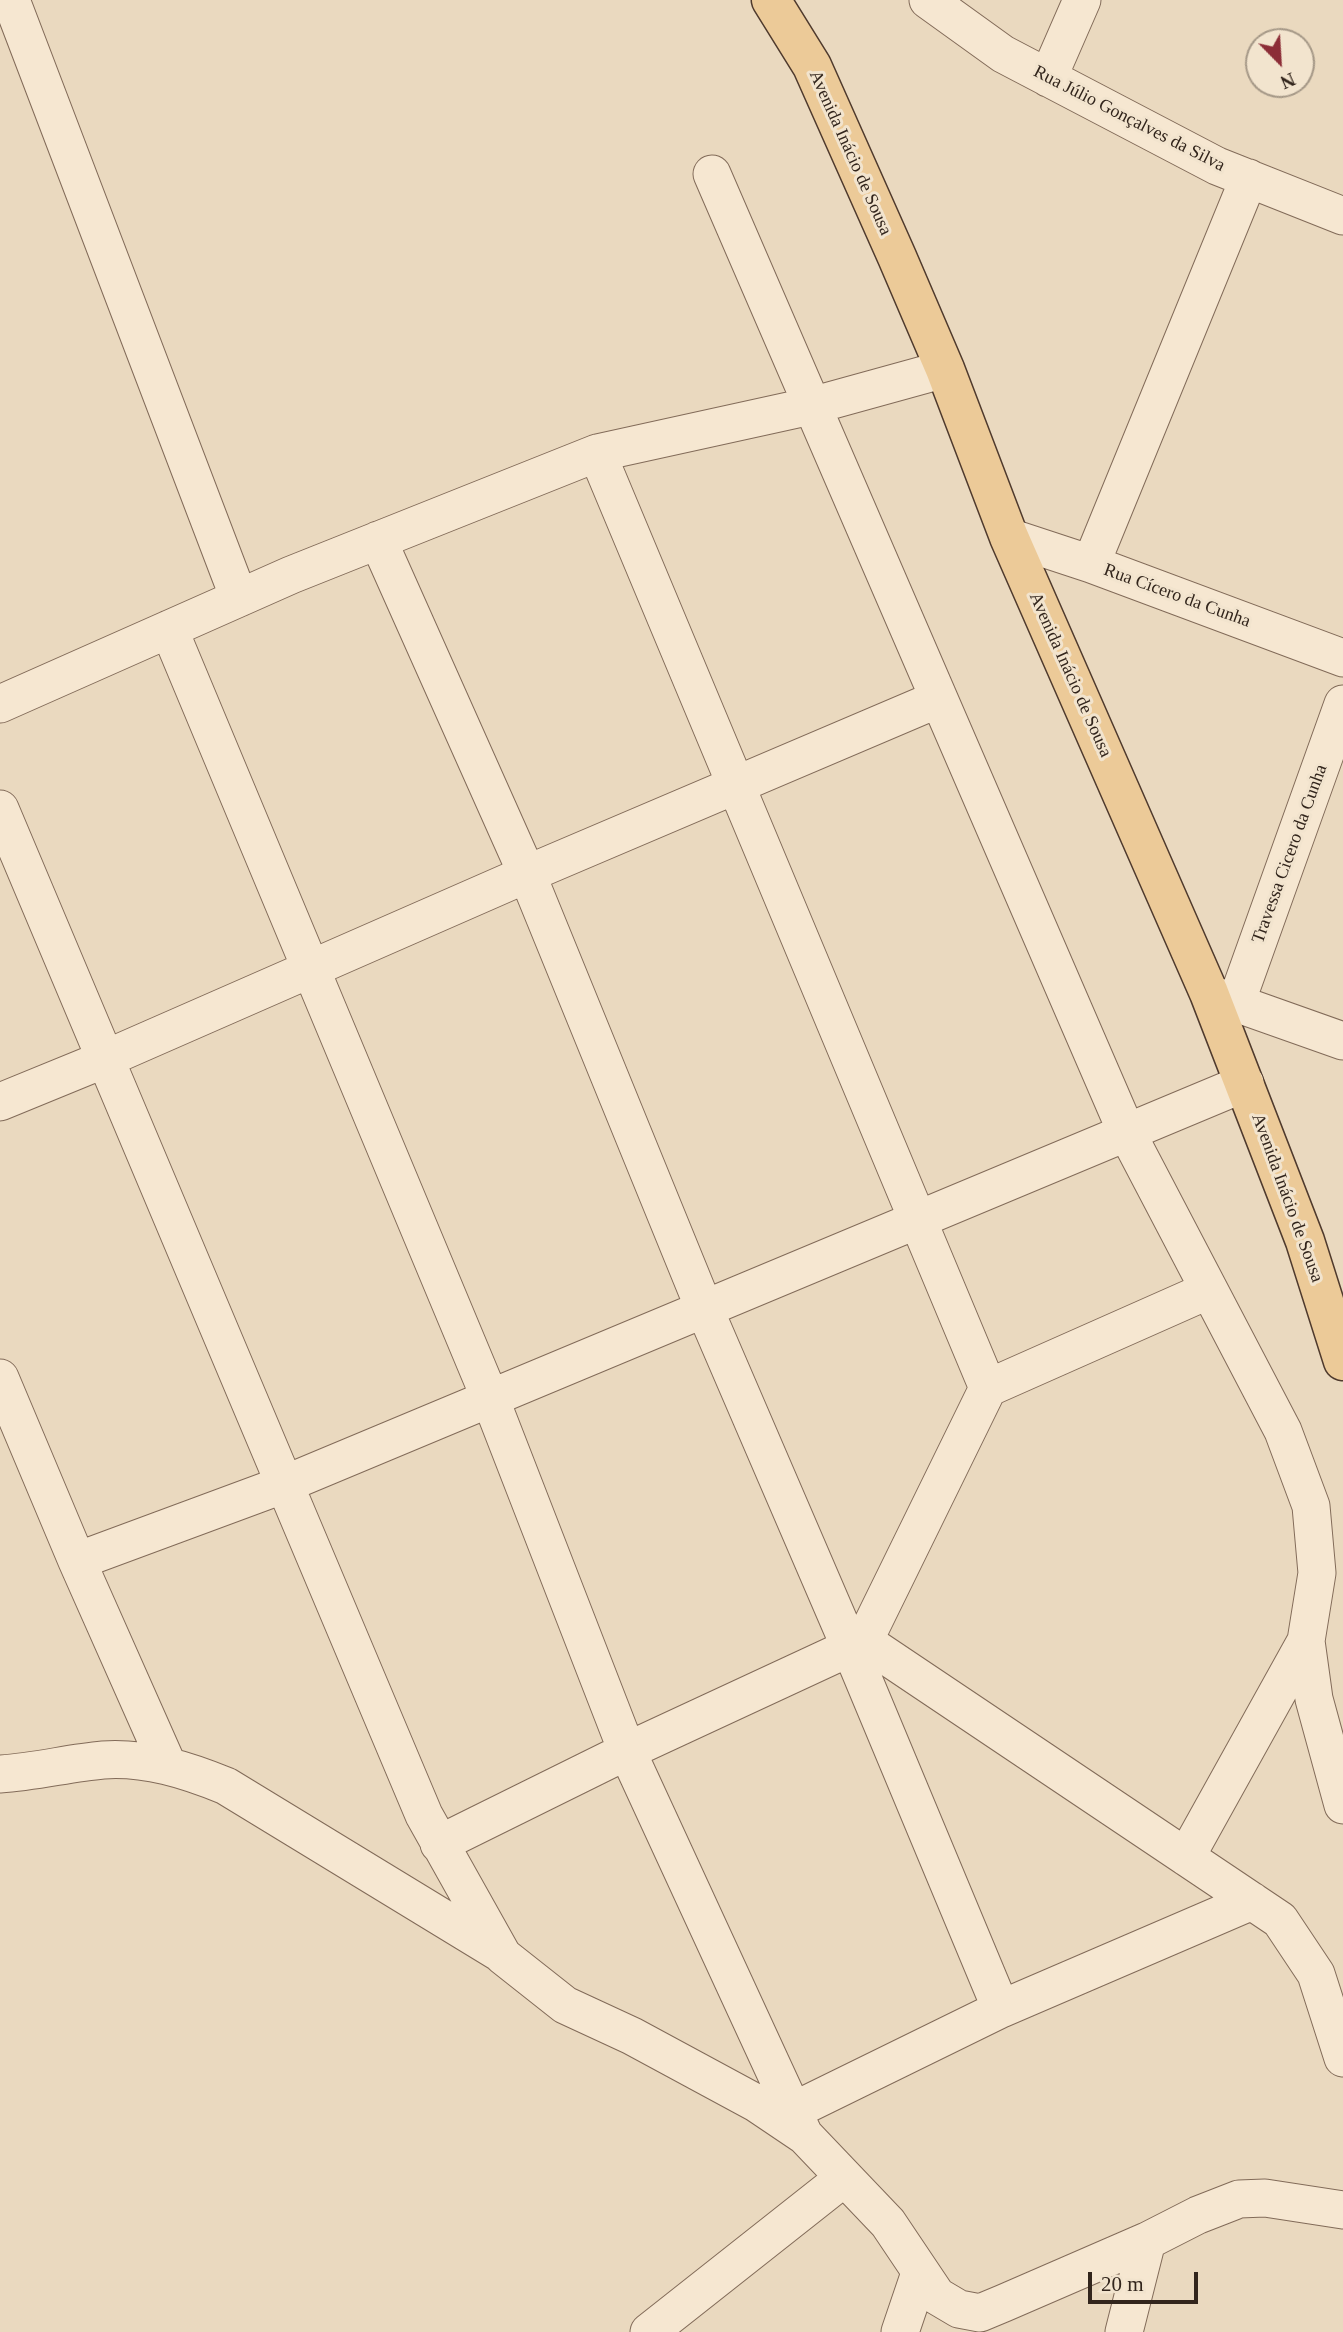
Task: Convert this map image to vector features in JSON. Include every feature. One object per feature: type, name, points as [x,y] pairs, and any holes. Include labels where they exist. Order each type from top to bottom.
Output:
[{"type":"main road","name":"Avenida Inácio de Sousa","points":[[771,0],[812,66],[945,369],[1009,537],[1223,998],[1245,1083],[1305,1241],[1343,1362]]},
{"type":"street","points":[[11,0],[239,598]]},
{"type":"street","name":"Rua Júlio Gonçalves da Silva","points":[[928,0],[1003,54],[1217,166],[1343,216]]},
{"type":"street","points":[[1048,78],[1082,0]]},
{"type":"street","points":[[712,174],[1126,1132],[1283,1430],[1311,1506],[1317,1573],[1306,1641],[1314,1699],[1343,1805]]},
{"type":"street","points":[[1091,564],[1249,178]]},
{"type":"street","points":[[0,704],[239,598],[597,453],[811,405],[945,369]]},
{"type":"street","points":[[597,453],[988,1388]]},
{"type":"street","name":"Rua Cícero da Cunha","points":[[1009,537],[1091,564],[1343,658]]},
{"type":"street","points":[[378,540],[527,873],[704,1308],[857,1644],[1001,2009]]},
{"type":"street","points":[[169,629],[489,1398],[627,1751],[799,2123],[845,2178],[888,2223],[937,2296],[959,2309],[980,2313],[1239,2199],[1265,2199],[1343,2210]]},
{"type":"street","points":[[0,1102],[105,1059],[527,873],[937,699]]},
{"type":"street","name":"Travessa Cicero da Cunha","points":[[1223,998],[1343,704]]},
{"type":"street","points":[[0,809],[424,1815],[503,1956]]},
{"type":"street","points":[[1223,998],[1343,1041]]},
{"type":"street","points":[[77,1561],[285,1484],[1245,1083]]},
{"type":"street","points":[[439,1844],[627,1751],[857,1644],[988,1388],[1209,1290]]},
{"type":"street","points":[[0,1378],[167,1766]]},
{"type":"street","points":[[1186,1857],[1306,1641]]},
{"type":"street","points":[[857,1644],[1280,1920],[1316,1975],[1343,2058]]},
{"type":"street","points":[[0,1774],[104,1760],[135,1760],[197,1774],[226,1786],[503,1956],[565,2005],[632,2036],[756,2103],[799,2123]]},
{"type":"street","points":[[799,2123],[1001,2009],[1252,1901]]},
{"type":"street","points":[[649,2332],[845,2178]]},
{"type":"street","points":[[1124,2332],[1147,2241]]},
{"type":"street","points":[[900,2332],[920,2273]]}]
